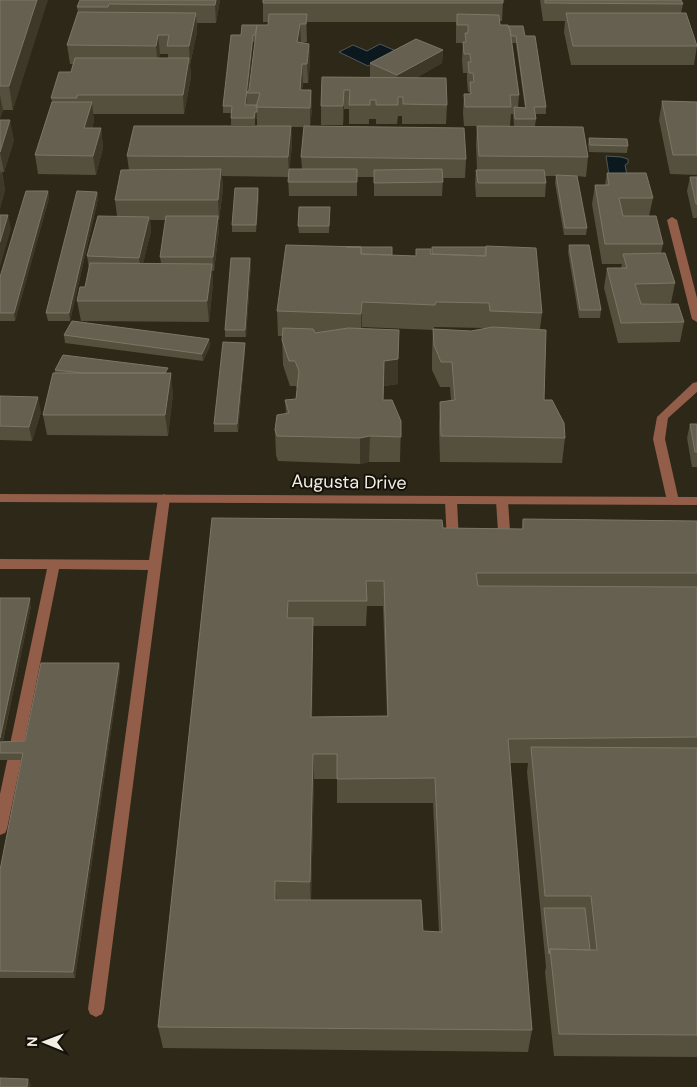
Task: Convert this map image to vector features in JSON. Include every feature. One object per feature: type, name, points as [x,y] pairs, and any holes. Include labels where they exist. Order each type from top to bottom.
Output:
[{"type":"street","points":[[672,220],[697,319]]},
{"type":"street","points":[[672,501],[659,440],[663,417],[697,386]]},
{"type":"street","name":"Augusta Drive","points":[[0,498],[697,501]]},
{"type":"street","points":[[96,1010],[164,498]]},
{"type":"street","points":[[451,501],[454,554]]},
{"type":"street","points":[[502,501],[506,554]]},
{"type":"street","points":[[0,564],[155,565]]},
{"type":"street","points":[[0,829],[54,564]]},
{"type":"shaded area","points":[[380,44],[396,51],[368,66],[339,52],[353,45],[367,51]]},
{"type":"shaded area","points":[[606,156],[628,159],[628,163],[625,165],[627,175],[609,175]]},
{"type":"building","points":[[0,0],[37,0],[9,86],[0,86]]},
{"type":"building","points":[[80,0],[216,0],[215,5],[109,4],[108,7],[77,7]]},
{"type":"building","points":[[263,0],[503,0],[503,3],[263,3]]},
{"type":"building","points":[[545,0],[681,0],[683,4],[545,3]]},
{"type":"building","points":[[78,12],[196,13],[189,46],[167,46],[169,35],[158,35],[156,46],[67,45]]},
{"type":"building","points":[[566,13],[686,13],[697,46],[573,46]]},
{"type":"building","points":[[269,14],[307,14],[306,24],[300,24],[297,42],[309,44],[307,64],[302,64],[300,90],[311,90],[310,108],[256,107],[260,93],[246,93],[249,90],[257,25],[268,25]]},
{"type":"building","points":[[457,14],[499,15],[500,25],[508,25],[519,95],[510,95],[511,107],[465,107],[464,94],[471,94],[470,82],[474,82],[473,73],[469,73],[468,62],[471,62],[470,54],[464,54],[463,42],[466,42],[465,33],[468,33],[468,25],[457,25]]},
{"type":"building","points":[[242,25],[257,25],[255,35],[253,35],[245,105],[257,105],[257,112],[255,112],[254,118],[231,118],[232,106],[223,106],[231,35],[241,35]]},
{"type":"building","points":[[508,26],[523,26],[525,36],[535,36],[546,107],[534,107],[536,119],[515,119],[514,107],[526,108],[516,36],[511,36]]},
{"type":"building","points":[[416,39],[443,50],[397,75],[370,63]]},
{"type":"building","points":[[75,58],[189,58],[183,95],[77,95],[77,98],[51,98],[59,72],[71,72]]},
{"type":"building","points":[[322,77],[446,78],[447,105],[403,104],[403,97],[398,97],[398,105],[376,105],[376,100],[370,100],[370,105],[349,105],[350,90],[344,90],[343,106],[321,106]]},
{"type":"building","points":[[662,101],[697,102],[697,155],[673,155]]},
{"type":"building","points":[[52,102],[92,102],[84,128],[101,128],[93,156],[35,155]]},
{"type":"building","points":[[0,120],[10,120],[0,152]]},
{"type":"building","points":[[134,126],[291,126],[288,157],[127,156]]},
{"type":"building","points":[[304,126],[464,128],[466,159],[301,157]]},
{"type":"building","points":[[477,126],[583,127],[588,157],[479,156]]},
{"type":"building","points":[[589,138],[627,139],[628,146],[590,145]]},
{"type":"building","points":[[221,169],[218,200],[115,200],[121,170]]},
{"type":"building","points":[[289,169],[357,169],[357,182],[288,182]]},
{"type":"building","points":[[442,169],[443,182],[374,183],[374,170]]},
{"type":"building","points":[[476,170],[544,170],[546,183],[478,183]]},
{"type":"building","points":[[607,173],[646,173],[653,198],[619,198],[623,216],[656,216],[663,244],[605,244],[595,185],[609,185]]},
{"type":"building","points":[[556,175],[577,176],[587,228],[565,228]]},
{"type":"building","points":[[690,177],[697,177],[697,204],[696,204]]},
{"type":"building","points":[[235,188],[258,188],[256,225],[232,225]]},
{"type":"building","points":[[26,191],[48,191],[14,313],[0,313],[0,277]]},
{"type":"building","points":[[77,191],[97,192],[69,313],[46,313]]},
{"type":"building","points":[[299,207],[330,207],[329,226],[298,226]]},
{"type":"building","points":[[0,215],[8,215],[0,242]]},
{"type":"building","points":[[98,216],[149,217],[139,258],[87,256]]},
{"type":"building","points":[[166,216],[218,216],[213,257],[160,257]]},
{"type":"building","points":[[286,245],[361,247],[361,254],[416,256],[416,249],[431,249],[430,254],[486,256],[486,246],[536,248],[542,313],[490,311],[489,303],[436,302],[435,305],[362,302],[361,314],[277,311]]},
{"type":"building","points":[[569,245],[589,245],[601,310],[580,310]]},
{"type":"building","points":[[361,247],[392,247],[392,255],[361,254]]},
{"type":"building","points":[[432,247],[486,247],[485,256],[432,254]]},
{"type":"building","points":[[665,253],[675,283],[635,284],[641,304],[678,304],[684,322],[621,323],[607,268],[627,268],[623,254]]},
{"type":"building","points":[[231,258],[250,258],[245,330],[225,330]]},
{"type":"building","points":[[90,263],[212,264],[207,301],[77,301],[80,287],[85,287]]},
{"type":"building","points":[[72,321],[209,339],[202,354],[64,335]]},
{"type":"building","points":[[493,327],[546,330],[544,400],[552,400],[564,423],[565,438],[441,436],[440,402],[455,400],[452,362],[441,362],[434,345],[433,329],[471,331]]},
{"type":"building","points":[[283,328],[313,329],[315,333],[348,328],[399,330],[398,359],[384,361],[383,400],[392,400],[401,421],[401,437],[277,436],[275,430],[277,415],[289,413],[285,400],[296,399],[299,371],[295,361],[289,361],[282,340]]},
{"type":"building","points":[[223,342],[245,343],[237,424],[214,424]]},
{"type":"building","points":[[63,355],[168,368],[165,373],[83,373],[55,370]]},
{"type":"building","points":[[53,373],[171,373],[165,415],[43,415]]},
{"type":"building","points":[[0,396],[38,397],[29,427],[0,426]]},
{"type":"building","points":[[690,424],[697,424],[697,452],[695,452]]},
{"type":"building","points":[[212,518],[442,520],[443,528],[523,529],[523,519],[697,521],[697,573],[476,573],[478,586],[697,587],[697,737],[508,739],[532,1030],[158,1027]],"holes":[[[366,581],[384,581],[388,716],[311,717],[313,618],[287,618],[288,601],[367,601]],[[313,754],[337,754],[337,779],[435,778],[442,932],[423,931],[421,900],[275,900],[275,881],[310,882]]]},
{"type":"building","points":[[0,598],[30,598],[0,738]]},
{"type":"building","points":[[41,663],[119,663],[73,972],[0,971],[0,870],[23,753],[0,753],[0,742],[25,741]]},
{"type":"building","points":[[531,747],[697,748],[697,1035],[559,1034],[550,949],[597,950],[591,896],[545,896]]},
{"type":"building","points":[[544,908],[585,908],[590,950],[550,949],[549,954]]},
{"type":"building","points":[[0,1078],[28,1079],[27,1087],[0,1087]]}]
